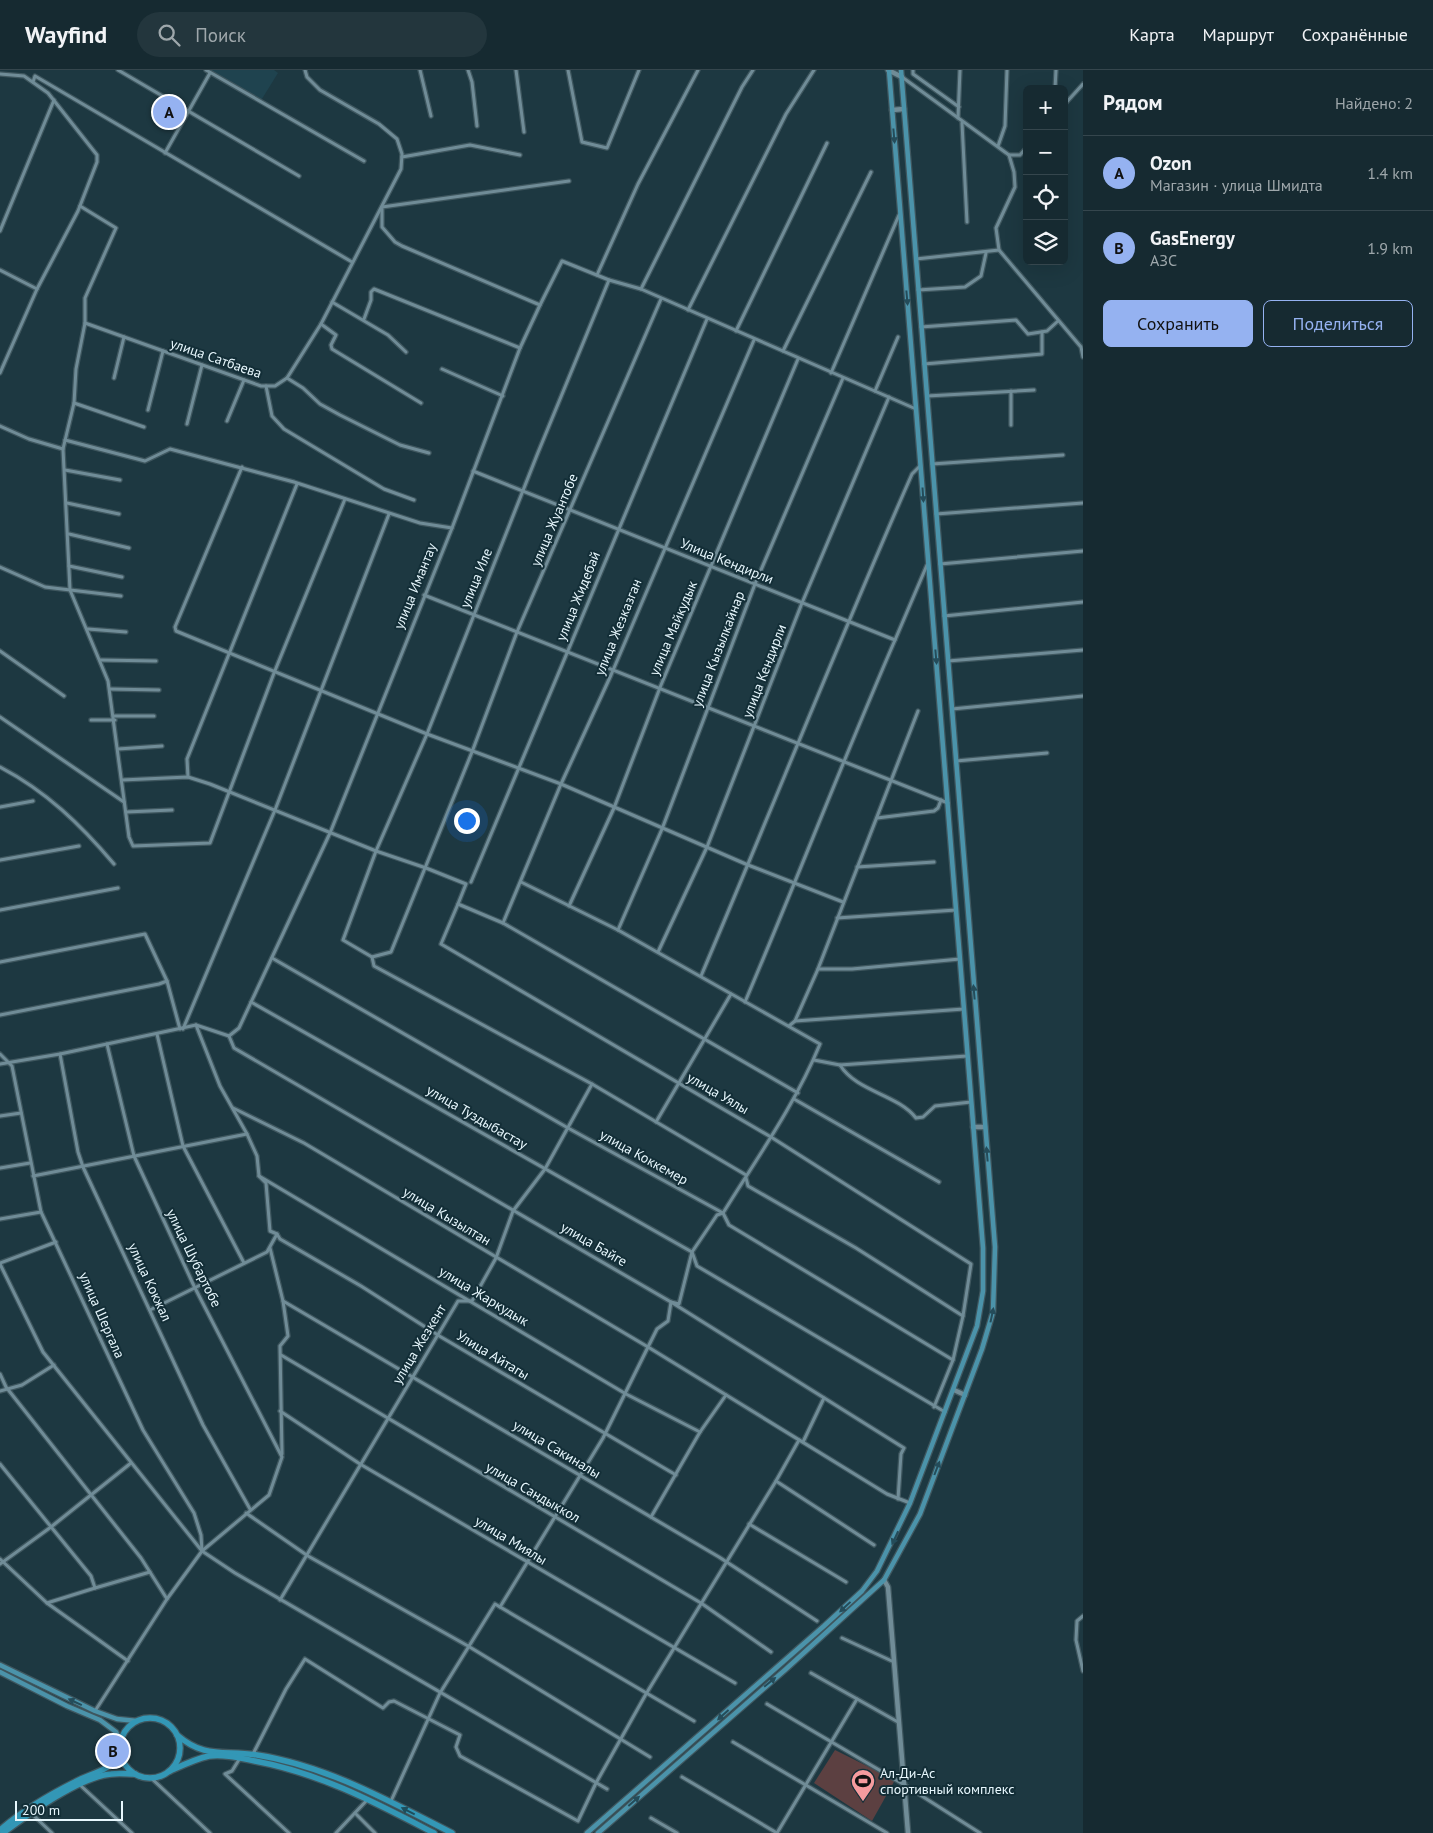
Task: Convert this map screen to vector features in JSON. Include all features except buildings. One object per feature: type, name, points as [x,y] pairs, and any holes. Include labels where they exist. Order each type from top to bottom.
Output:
[{"type":"highway","points":[[135,1774],[124,1762],[121,1755],[121,1742],[124,1733],[137,1721],[156,1719],[164,1722],[192,1747],[202,1751],[253,1754],[308,1767],[362,1787],[452,1833]]},
{"type":"highway","points":[[170,1771],[180,1754],[177,1735]]},
{"type":"highway","points":[[0,1830],[41,1801],[75,1781],[110,1766],[121,1755]]},
{"type":"highway","points":[[3,1833],[30,1813],[80,1785],[111,1774],[135,1774],[151,1778],[209,1756],[241,1758],[290,1768],[368,1799],[434,1833]]},
{"type":"main road","points":[[587,1833],[814,1634],[862,1590],[877,1571],[910,1503],[946,1412],[977,1326],[983,1291],[983,1248],[889,70]]},
{"type":"main road","points":[[598,1833],[820,1639],[884,1580],[920,1514],[988,1330],[995,1292],[995,1247],[901,70]]},
{"type":"main road","points":[[942,729],[953,728]]},
{"type":"main road","points":[[0,1665],[95,1711],[117,1719],[137,1721]]},
{"type":"main road","points":[[0,1672],[67,1706],[100,1720],[116,1732],[121,1742]]},
{"type":"street","points":[[23,70],[24,76]]},
{"type":"street","points":[[118,70],[299,176]]},
{"type":"street","points":[[206,70],[364,161]]},
{"type":"street","points":[[304,70],[307,77],[320,90],[379,124],[397,139],[402,157],[401,169],[382,207],[321,324],[287,378],[303,388],[320,404],[340,415],[400,445],[429,453]]},
{"type":"street","points":[[420,70],[431,116]]},
{"type":"street","points":[[468,70],[472,82],[477,126]]},
{"type":"street","points":[[516,70],[524,132]]},
{"type":"street","points":[[568,70],[582,142],[607,148],[639,70]]},
{"type":"street","points":[[698,70],[638,184],[597,275],[641,289],[754,340],[916,409]]},
{"type":"street","points":[[641,289],[742,86],[753,70]]},
{"type":"street","points":[[688,310],[786,114],[814,70]]},
{"type":"street","points":[[889,70],[902,77],[1009,155],[1014,172],[1015,188],[996,228],[999,250],[1081,347],[1083,357]]},
{"type":"street","points":[[913,70],[913,74],[959,107]]},
{"type":"street","points":[[958,118],[960,70]]},
{"type":"street","points":[[998,146],[1005,126],[1007,70]]},
{"type":"street","points":[[1055,85],[1056,70]]},
{"type":"street","points":[[165,153],[210,73]]},
{"type":"street","points":[[0,74],[24,76],[33,82],[54,100],[97,155],[97,162],[80,206],[38,289],[0,373]]},
{"type":"street","points":[[33,82],[35,76],[352,262]]},
{"type":"street","points":[[1068,101],[1083,84]]},
{"type":"street","points":[[0,230],[54,100]]},
{"type":"street","points":[[892,110],[904,109]]},
{"type":"street","points":[[962,122],[967,222]]},
{"type":"street","points":[[736,331],[827,143]]},
{"type":"street","points":[[402,157],[470,145],[520,156]]},
{"type":"street","points":[[1009,155],[1020,155],[1023,152]]},
{"type":"street","points":[[783,351],[871,172]]},
{"type":"street","points":[[382,207],[569,181]]},
{"type":"street","points":[[80,206],[116,228],[85,298],[85,323],[76,369],[74,403],[63,449],[70,590],[88,629],[110,690],[129,837],[133,846],[210,843],[274,673],[345,499]]},
{"type":"street","points":[[382,207],[382,227],[395,242],[540,306]]},
{"type":"street","points":[[831,373],[900,213]]},
{"type":"street","points":[[916,259],[986,253],[999,250]]},
{"type":"street","points":[[918,290],[965,287],[981,276],[986,253]]},
{"type":"street","name":"улица Имантау","points":[[229,1036],[239,1028],[330,833],[452,528],[520,348],[562,260],[597,275]]},
{"type":"street","points":[[0,270],[38,289]]},
{"type":"street","name":"улица Иле","points":[[376,851],[427,734],[473,614],[610,280]]},
{"type":"street","points":[[364,319],[371,300],[371,292],[374,289],[520,348]]},
{"type":"street","name":"улица Жуантобе","points":[[472,752],[517,632],[661,299]]},
{"type":"street","points":[[332,302],[364,319],[388,335],[406,352]]},
{"type":"street","name":"улица Жидебай","points":[[472,882],[707,319]]},
{"type":"street","points":[[921,327],[1016,320],[1028,334],[1047,331],[1058,321]]},
{"type":"street","name":"улица Сатбаева","points":[[85,323],[244,380],[266,386],[275,386],[287,378]]},
{"type":"street","points":[[321,324],[336,334],[331,345],[332,349],[421,404]]},
{"type":"street","points":[[924,364],[1042,354],[1042,332]]},
{"type":"street","points":[[114,378],[124,337]]},
{"type":"street","points":[[875,391],[898,337]]},
{"type":"street","name":"улица Жезказган","points":[[503,923],[561,784],[613,669],[754,340]]},
{"type":"street","points":[[148,410],[163,351]]},
{"type":"street","name":"улица Майкудык","points":[[569,906],[614,808],[660,687],[798,359]]},
{"type":"street","points":[[187,424],[202,365]]},
{"type":"street","points":[[442,369],[503,396]]},
{"type":"street","name":"улица Кызылкайнар","points":[[618,930],[662,828],[755,584],[843,378]]},
{"type":"street","points":[[227,421],[244,380]]},
{"type":"street","points":[[266,386],[272,416],[284,429],[384,489],[414,500]]},
{"type":"street","points":[[927,396],[1034,390]]},
{"type":"street","points":[[1011,391],[1011,426]]},
{"type":"street","name":"улица Кендирли","points":[[658,952],[707,848],[802,604],[889,397]]},
{"type":"street","points":[[74,403],[144,427]]},
{"type":"street","points":[[0,426],[29,439],[63,449]]},
{"type":"street","points":[[65,440],[145,461],[170,449],[242,467],[420,523],[452,528]]},
{"type":"street","points":[[932,464],[1063,455]]},
{"type":"street","points":[[701,976],[800,743],[847,622],[912,474],[920,465]]},
{"type":"street","points":[[242,467],[174,627],[178,632],[274,673],[472,752],[561,784],[707,848],[843,902]]},
{"type":"street","points":[[65,470],[120,480]]},
{"type":"street","name":"Улица Кендирли","points":[[473,471],[896,640]]},
{"type":"street","points":[[188,777],[187,758],[297,484]]},
{"type":"street","points":[[67,503],[120,514]]},
{"type":"street","points":[[936,514],[1083,503]]},
{"type":"street","points":[[182,1029],[275,810],[319,691],[390,514]]},
{"type":"street","points":[[68,534],[129,548]]},
{"type":"street","points":[[940,564],[1083,551]]},
{"type":"street","points":[[745,1002],[796,882],[844,760],[928,563]]},
{"type":"street","points":[[69,566],[122,578]]},
{"type":"street","points":[[0,567],[45,587],[121,596]]},
{"type":"street","points":[[424,595],[755,724],[948,803]]},
{"type":"street","points":[[944,616],[1083,602]]},
{"type":"street","points":[[88,629],[126,632]]},
{"type":"street","points":[[948,661],[1083,650]]},
{"type":"street","points":[[0,651],[64,696]]},
{"type":"street","points":[[100,660],[156,661]]},
{"type":"street","points":[[110,690],[158,690]]},
{"type":"street","points":[[952,710],[1083,696]]},
{"type":"street","points":[[789,1026],[795,1021],[818,969],[836,918],[918,711]]},
{"type":"street","points":[[91,720],[154,716]]},
{"type":"street","points":[[0,717],[124,802]]},
{"type":"street","points":[[118,749],[162,746]]},
{"type":"street","points":[[372,958],[391,952],[472,752]]},
{"type":"street","points":[[956,761],[1047,753]]},
{"type":"street","points":[[0,767],[29,783],[82,826],[114,864]]},
{"type":"street","points":[[122,780],[188,777],[376,851],[466,884],[458,904],[503,923],[798,1092]]},
{"type":"street","points":[[877,818],[934,811],[938,808],[941,800]]},
{"type":"street","points":[[0,807],[33,801]]},
{"type":"street","points":[[126,812],[172,810]]},
{"type":"street","points":[[0,860],[79,846]]},
{"type":"street","points":[[376,851],[343,940],[372,958],[374,966],[592,1084],[746,1175]]},
{"type":"street","points":[[857,867],[934,862]]},
{"type":"street","points":[[500,1607],[605,1434],[657,1329],[668,1322],[671,1302],[679,1304],[692,1252],[717,1215],[723,1213],[772,1137],[794,1100],[820,1044],[618,930],[521,882]]},
{"type":"street","points":[[0,910],[118,888]]},
{"type":"street","name":"улица Уялы","points":[[458,904],[441,944],[772,1137],[971,1264],[963,1316]]},
{"type":"street","points":[[836,918],[956,910]]},
{"type":"street","points":[[0,962],[145,934],[167,981],[182,1029]]},
{"type":"street","name":"улица Коккемер","points":[[272,958],[568,1128],[723,1213],[729,1225],[953,1360]]},
{"type":"street","points":[[818,969],[861,968],[960,959]]},
{"type":"street","points":[[0,1015],[167,981]]},
{"type":"street","points":[[656,1122],[731,994]]},
{"type":"street","name":"улица Туздыбастау","points":[[251,1002],[692,1252],[697,1266],[934,1407],[946,1412]]},
{"type":"street","points":[[795,1021],[964,1009]]},
{"type":"street","points":[[150,1310],[194,1286],[267,1252],[277,1234],[270,1231],[266,1183],[259,1176],[257,1156],[220,1086],[196,1025]]},
{"type":"street","points":[[0,1064],[60,1054],[196,1025],[229,1036]]},
{"type":"street","points":[[157,1034],[183,1146],[244,1264]]},
{"type":"street","name":"улица Байге","points":[[229,1036],[234,1048],[671,1302],[904,1448],[901,1454],[898,1499]]},
{"type":"street","name":"улица Шубартобе","points":[[108,1044],[134,1156],[194,1286],[282,1457]]},
{"type":"street","points":[[0,1054],[9,1063]]},
{"type":"street","name":"улица Кокжал","points":[[60,1054],[78,1152],[84,1167],[203,1425],[250,1509]]},
{"type":"street","points":[[813,1060],[840,1065],[967,1056]]},
{"type":"street","name":"улица Шергала","points":[[9,1063],[14,1074],[41,1212],[143,1430],[194,1513],[202,1552]]},
{"type":"street","points":[[840,1065],[849,1076],[908,1110],[916,1118],[923,1117],[936,1106],[971,1102]]},
{"type":"street","points":[[472,1301],[496,1258],[513,1211],[546,1169],[592,1084]]},
{"type":"street","points":[[794,1100],[939,1182]]},
{"type":"street","name":"улица Кызылтан","points":[[232,1108],[304,1143],[648,1347],[898,1499],[910,1503]]},
{"type":"street","points":[[0,1116],[21,1113]]},
{"type":"street","points":[[973,1127],[985,1127]]},
{"type":"street","points":[[33,1176],[247,1134]]},
{"type":"street","points":[[0,1168],[30,1163]]},
{"type":"street","points":[[746,1175],[748,1186],[856,1248],[963,1316],[953,1360],[934,1407]]},
{"type":"street","name":"улица Жаркудык","points":[[259,1176],[626,1394],[700,1432]]},
{"type":"street","points":[[0,1218],[41,1212]]},
{"type":"street","name":"Улица Айтагы","points":[[277,1234],[280,1239],[361,1286],[438,1335],[676,1475]]},
{"type":"street","points":[[56,1242],[0,1263],[43,1352],[202,1552],[280,1600],[607,1789]]},
{"type":"street","points":[[95,1711],[168,1599],[202,1552],[250,1509],[269,1495],[282,1457],[280,1346],[288,1336],[283,1300],[270,1248]]},
{"type":"street","name":"улица Сакиналы","points":[[283,1300],[726,1562],[817,1621]]},
{"type":"street","name":"улица Жезкент","points":[[280,1600],[458,1301],[472,1301]]},
{"type":"street","name":"улица Сандыккол","points":[[280,1355],[701,1603],[771,1652]]},
{"type":"street","points":[[0,1391],[22,1385],[54,1365]]},
{"type":"street","points":[[0,1374],[6,1388],[91,1495],[150,1572],[168,1599]]},
{"type":"street","points":[[954,1390],[965,1395]]},
{"type":"street","points":[[651,1517],[700,1432],[726,1395]]},
{"type":"street","points":[[253,1754],[286,1689],[305,1659],[383,1708],[391,1701],[460,1735],[456,1747],[460,1756],[578,1821],[596,1783],[646,1694],[801,1441],[824,1398]]},
{"type":"street","name":"улица Миялы","points":[[280,1411],[360,1464],[735,1683]]},
{"type":"street","points":[[128,1661],[47,1603],[1,1562],[51,1527],[131,1463]]},
{"type":"street","points":[[0,1464],[91,1576],[95,1588]]},
{"type":"street","points":[[776,1481],[874,1545]]},
{"type":"street","points":[[246,1513],[306,1555],[468,1646],[650,1757]]},
{"type":"street","points":[[749,1524],[846,1582]]},
{"type":"street","points":[[47,1603],[150,1572]]},
{"type":"street","points":[[884,1580],[888,1587],[908,1833]]},
{"type":"street","points":[[391,1802],[430,1720],[429,1717],[440,1693],[495,1604],[694,1721]]},
{"type":"street","points":[[1083,1616],[1077,1621],[1076,1640],[1083,1671]]},
{"type":"street","points":[[814,1634],[820,1639]]},
{"type":"street","points":[[842,1638],[894,1662]]},
{"type":"street","points":[[811,1673],[898,1722]]},
{"type":"street","points":[[682,1777],[777,1833],[857,1699]]},
{"type":"street","points":[[767,1704],[903,1784],[980,1833]]},
{"type":"street","points":[[732,1742],[887,1833]]},
{"type":"street","points":[[241,1758],[232,1771],[225,1774],[289,1833]]},
{"type":"street","points":[[151,1778],[210,1833]]},
{"type":"street","points":[[80,1785],[132,1833]]},
{"type":"street","points":[[336,1833],[368,1799]]},
{"type":"street","points":[[355,1812],[375,1833]]},
{"type":"street","points":[[30,1813],[52,1833]]},
{"type":"street","points":[[651,1818],[677,1833]]},
{"type":"shaded area","points":[[206,70],[274,70],[278,73],[260,102]]},
{"type":"shaded area","name":"Ал-Ди-Ас спортивный комплекс","points":[[835,1750],[895,1780],[872,1821],[814,1783]]},
{"type":"place","name":"Ozon","points":[[169,112]]},
{"type":"place","name":"GasEnergy","points":[[113,1751]]},
{"type":"place","name":"Ал-Ди-Ас спортивный комплекс","points":[[863,1802]]}]
